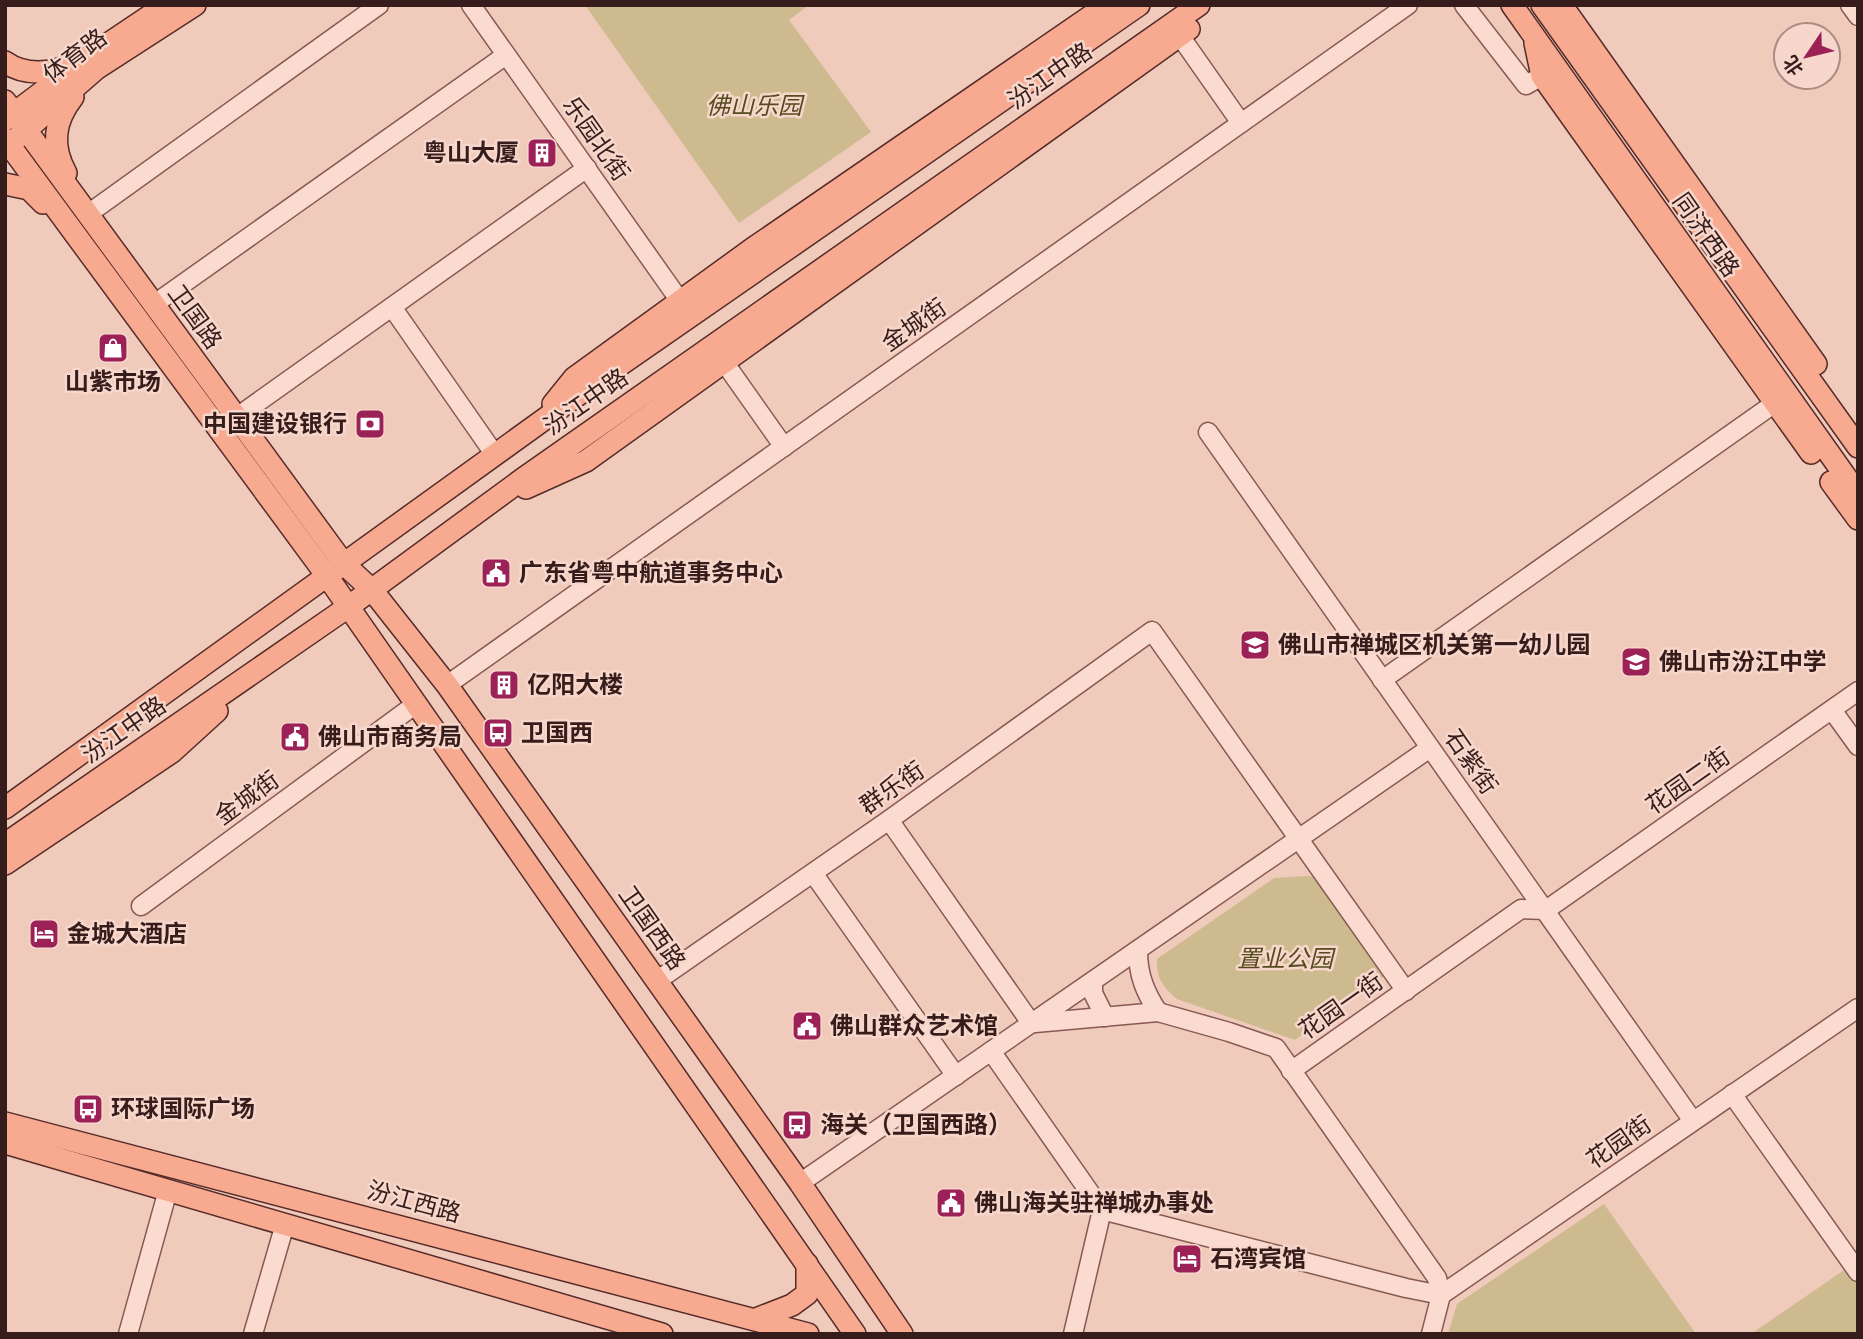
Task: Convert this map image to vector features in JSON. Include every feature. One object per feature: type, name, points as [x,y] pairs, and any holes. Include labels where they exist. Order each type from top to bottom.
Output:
[{"type":"main road","name":"体育路","points":[[7,144],[12,116],[166,5]]},
{"type":"main road","name":"体育路","points":[[96,58],[195,5]]},
{"type":"main road","points":[[537,425],[574,378],[680,301],[1107,5]]},
{"type":"main road","name":"汾江中路","points":[[5,808],[537,425],[1139,5]]},
{"type":"main road","name":"汾江中路","points":[[5,844],[270,662],[486,506],[1199,5]]},
{"type":"main road","points":[[486,506],[586,461],[1201,21],[1212,5]]},
{"type":"main road","name":"同济西路","points":[[1513,5],[1858,494]]},
{"type":"main road","name":"同济西路","points":[[1542,5],[1858,447]]},
{"type":"main road","points":[[1559,5],[1858,422]]},
{"type":"main road","points":[[1533,34],[1542,76],[1858,519]]},
{"type":"main road","points":[[5,62],[11,66],[39,72],[61,69],[96,58]]},
{"type":"main road","points":[[86,212],[61,164],[55,142],[57,124],[64,109],[96,58]]},
{"type":"main road","name":"卫国路","points":[[12,116],[237,417],[336,570]]},
{"type":"main road","points":[[7,144],[68,226]]},
{"type":"main road","points":[[5,184],[29,189],[68,226]]},
{"type":"main road","name":"卫国路","points":[[68,226],[336,570]]},
{"type":"main road","points":[[1682,246],[1692,287],[1731,315]]},
{"type":"main road","points":[[336,570],[348,607],[855,1334]]},
{"type":"main road","name":"卫国西路","points":[[336,570],[372,590],[447,685],[658,980],[902,1334]]},
{"type":"main road","points":[[5,864],[172,752],[270,662]]},
{"type":"main road","points":[[5,793],[76,744],[160,697]]},
{"type":"main road","name":"汾江西路","points":[[5,1123],[808,1334]]},
{"type":"main road","points":[[5,1143],[662,1334]]},
{"type":"main road","points":[[756,1319],[792,1305],[807,1294],[807,1264]]},
{"type":"street","points":[[86,212],[379,5]]},
{"type":"street","name":"乐园北街","points":[[471,5],[680,301]]},
{"type":"street","name":"金城街","points":[[447,685],[1408,5]]},
{"type":"street","points":[[1464,5],[1526,85],[1542,76]]},
{"type":"street","points":[[1850,5],[1858,16]]},
{"type":"street","points":[[1180,36],[1241,124]]},
{"type":"street","points":[[153,305],[506,55]]},
{"type":"street","points":[[237,417],[587,168]]},
{"type":"street","points":[[392,307],[495,455]]},
{"type":"street","points":[[724,362],[784,447]]},
{"type":"street","points":[[1382,680],[1776,403]]},
{"type":"street","name":"石紫街","points":[[1208,432],[1693,1121]]},
{"type":"street","name":"群乐街","points":[[658,980],[889,820],[1152,631],[1299,839]]},
{"type":"street","name":"花园二街","points":[[1545,910],[1858,691]]},
{"type":"street","name":"金城街","points":[[141,906],[416,704]]},
{"type":"street","points":[[1832,710],[1858,746]]},
{"type":"street","points":[[889,820],[1031,1024],[1430,748]]},
{"type":"street","points":[[1299,839],[1406,991]]},
{"type":"street","points":[[813,873],[956,1076]]},
{"type":"street","name":"花园一街","points":[[800,1184],[1031,1024],[1158,1012],[1276,1048],[1291,1071],[1521,909],[1545,910]]},
{"type":"street","points":[[1138,951],[1138,972],[1158,1012]]},
{"type":"street","points":[[1093,982],[1093,993],[1105,1017]]},
{"type":"street","name":"花园街","points":[[1441,1295],[1858,1008]]},
{"type":"street","points":[[991,1051],[1102,1210],[1441,1295]]},
{"type":"street","points":[[1291,1071],[1437,1278],[1441,1295],[1431,1334]]},
{"type":"street","points":[[1732,1094],[1858,1272]]},
{"type":"street","points":[[128,1334],[168,1190]]},
{"type":"street","points":[[1073,1334],[1102,1210]]},
{"type":"street","points":[[253,1334],[285,1224]]},
{"type":"green space","name":"佛山乐园","points":[[585,5],[809,5],[789,20],[871,132],[739,223]]},
{"type":"green space","name":"置业公园","points":[[1319,877],[1387,974],[1295,1040],[1177,999],[1164,986],[1159,977],[1157,959],[1274,878]]},
{"type":"green space","points":[[1604,1204],[1696,1334],[1448,1334],[1457,1304]]},
{"type":"green space","points":[[1847,1268],[1858,1284],[1858,1334],[1751,1334]]},
{"type":"place","name":"粤山大厦","points":[[542,153]]},
{"type":"place","name":"山紫市场","points":[[113,348]]},
{"type":"place","name":"中国建设银行","points":[[370,424]]},
{"type":"place","name":"广东省粤中航道事务中心","points":[[496,573]]},
{"type":"place","name":"佛山市禅城区机关第一幼儿园","points":[[1255,645]]},
{"type":"place","name":"佛山市汾江中学","points":[[1636,662]]},
{"type":"place","name":"亿阳大楼","points":[[504,685]]},
{"type":"place","name":"卫国西","points":[[498,733]]},
{"type":"place","name":"佛山市商务局","points":[[295,737]]},
{"type":"place","name":"金城大酒店","points":[[44,934]]},
{"type":"place","name":"佛山群众艺术馆","points":[[807,1026]]},
{"type":"place","name":"环球国际广场","points":[[88,1109]]},
{"type":"place","name":"海关（卫国西路）","points":[[797,1125]]},
{"type":"place","name":"佛山海关驻禅城办事处","points":[[951,1203]]},
{"type":"place","name":"石湾宾馆","points":[[1187,1259]]}]
